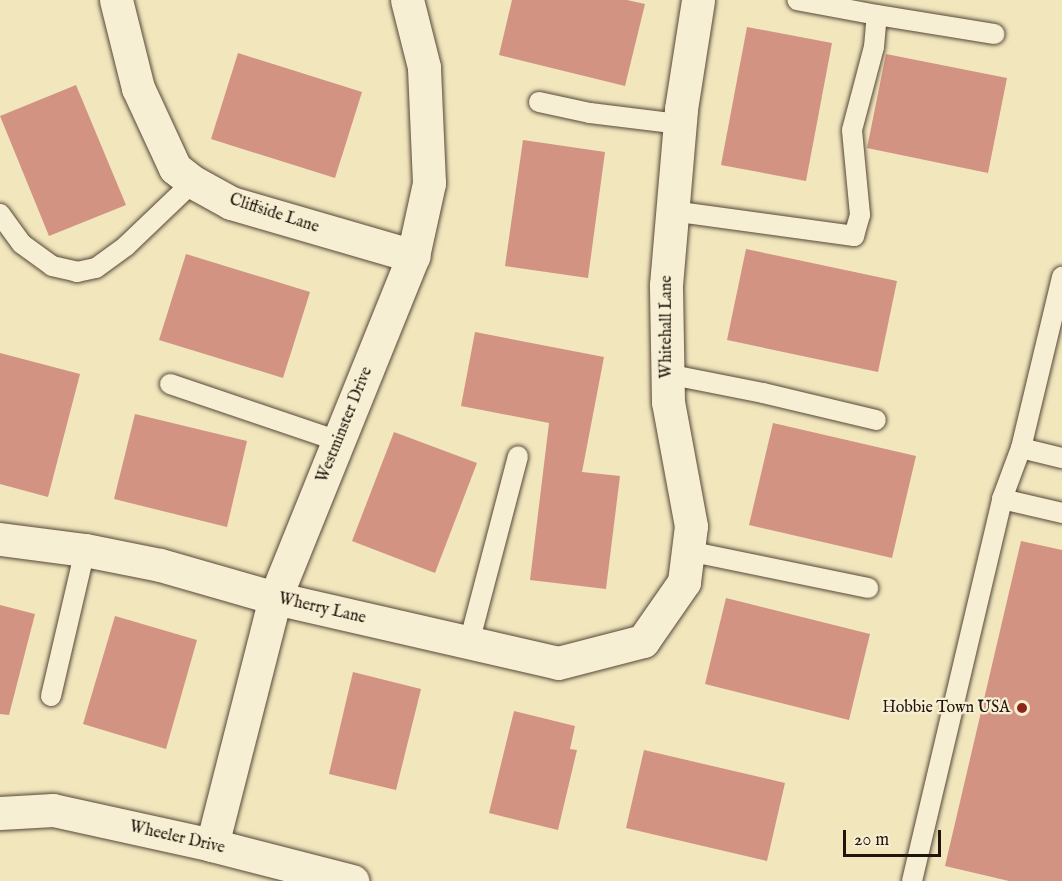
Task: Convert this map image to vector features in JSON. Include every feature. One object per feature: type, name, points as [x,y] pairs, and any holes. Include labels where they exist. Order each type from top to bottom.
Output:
[{"type":"street","name":"Cliffside Lane","points":[[116,0],[138,87],[175,168],[193,182],[231,203],[413,256]]},
{"type":"street","name":"Westminster Drive","points":[[212,845],[275,598],[413,256],[429,183],[424,66],[407,0]]},
{"type":"street","name":"Whitehall Lane","points":[[643,641],[684,582],[691,526],[668,402],[666,285],[680,124],[698,0]]},
{"type":"street","name":"Wherry Lane","points":[[0,539],[85,550],[160,565],[275,598],[558,663],[643,641]]},
{"type":"street","name":"Wheeler Drive","points":[[0,813],[53,810],[212,845],[352,881]]},
{"type":"lane","points":[[797,0],[994,34]]},
{"type":"lane","points":[[672,211],[854,236],[860,205],[852,130],[874,47],[877,15]]},
{"type":"lane","points":[[539,102],[590,113],[680,124]]},
{"type":"lane","points":[[0,214],[22,244],[52,266],[77,272],[96,268],[126,246],[193,182]]},
{"type":"lane","points":[[912,881],[1002,499],[1021,448],[1062,278]]},
{"type":"lane","points":[[667,374],[763,393],[876,420]]},
{"type":"lane","points":[[170,384],[338,441]]},
{"type":"lane","points":[[1021,448],[1062,458]]},
{"type":"lane","points":[[469,643],[519,456]]},
{"type":"lane","points":[[1002,499],[1062,513]]},
{"type":"lane","points":[[51,696],[85,550]]},
{"type":"lane","points":[[688,551],[868,588]]},
{"type":"building","points":[[512,0],[627,0],[645,4],[625,86],[499,55]]},
{"type":"building","points":[[747,27],[832,43],[806,181],[721,165]]},
{"type":"building","points":[[238,53],[362,92],[335,178],[211,139]]},
{"type":"building","points":[[886,54],[1007,78],[988,173],[867,148]]},
{"type":"building","points":[[76,85],[126,205],[49,236],[0,116]]},
{"type":"building","points":[[523,140],[605,152],[588,278],[505,266]]},
{"type":"building","points":[[746,249],[897,281],[878,372],[727,340]]},
{"type":"building","points":[[186,254],[310,292],[283,378],[159,340]]},
{"type":"building","points":[[475,332],[604,357],[582,472],[620,476],[606,589],[530,580],[549,423],[461,406]]},
{"type":"building","points":[[0,353],[80,374],[48,497],[0,484]]},
{"type":"building","points":[[135,414],[247,441],[227,527],[114,499]]},
{"type":"building","points":[[773,423],[916,456],[892,558],[749,525]]},
{"type":"building","points":[[394,432],[477,463],[435,573],[352,541]]},
{"type":"building","name":"Hobbie Town USA","points":[[1021,541],[1062,550],[1062,881],[1009,881],[945,866]]},
{"type":"building","points":[[726,598],[870,634],[849,720],[705,684]]},
{"type":"building","points":[[0,605],[35,614],[9,715],[0,714]]},
{"type":"building","points":[[115,616],[197,640],[166,749],[83,724]]},
{"type":"building","points":[[353,672],[421,689],[396,790],[329,774]]},
{"type":"building","points":[[514,711],[575,726],[570,749],[577,750],[558,830],[489,813]]},
{"type":"building","points":[[644,750],[785,783],[767,861],[626,828]]},
{"type":"place","name":"Hobbie Town USA","points":[[1022,708]]}]
